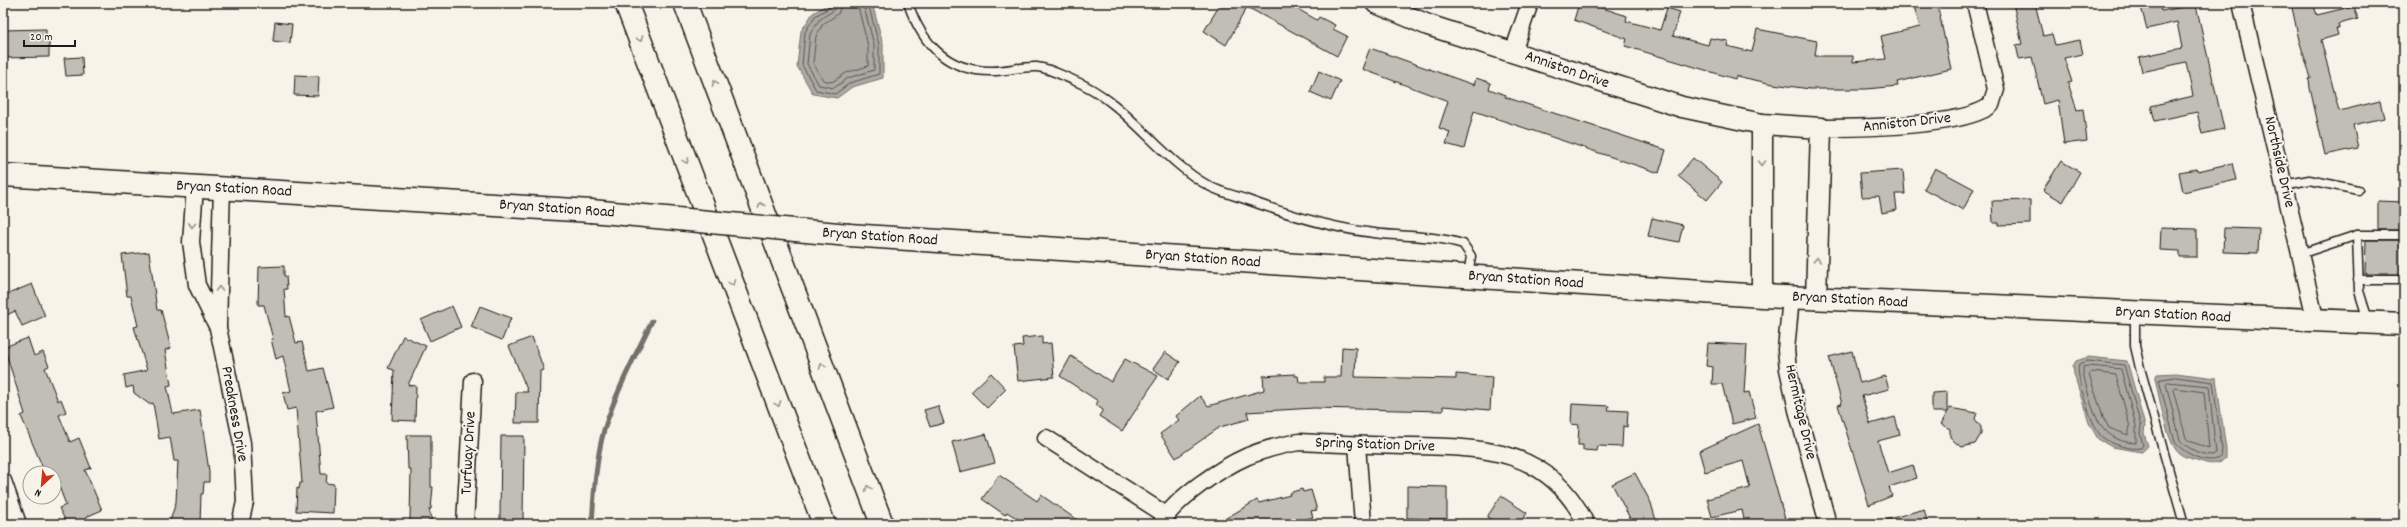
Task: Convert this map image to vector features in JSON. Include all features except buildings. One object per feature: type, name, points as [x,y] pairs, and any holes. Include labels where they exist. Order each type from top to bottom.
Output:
[{"type":"main road","points":[[626,3],[824,524]]},
{"type":"main road","points":[[685,3],[882,524]]},
{"type":"main road","name":"Bryan Station Road","points":[[3,175],[591,211],[849,235],[1762,296],[2316,322],[2404,324]]},
{"type":"street","name":"Anniston Drive","points":[[1376,3],[1428,25],[1514,52],[1652,99],[1718,116],[1762,124],[1821,128],[1895,126],[1966,117],[1991,105],[1996,89],[1976,3]]},
{"type":"street","points":[[1514,52],[1530,3]]},
{"type":"street","name":"Northside Drive","points":[[2241,3],[2316,322]]},
{"type":"street","points":[[1762,124],[1762,296]]},
{"type":"street","points":[[1816,299],[1821,128]]},
{"type":"street","name":"Preakness Drive","points":[[195,186],[191,242],[197,285],[218,328]]},
{"type":"street","name":"Preakness Drive","points":[[222,188],[218,328],[242,442],[245,502],[240,524]]},
{"type":"street","name":"Hermitage Drive","points":[[1791,297],[1786,350],[1788,369],[1796,410],[1828,524]]},
{"type":"street","name":"Turfway Drive","points":[[465,524],[473,381]]},
{"type":"street","points":[[1046,438],[1163,520]]},
{"type":"street","name":"Spring Station Drive","points":[[1163,520],[1208,480],[1249,455],[1274,447],[1299,442],[1357,445],[1472,447],[1507,454],[1536,468],[1550,477],[1572,500],[1586,524]]},
{"type":"street","points":[[1357,445],[1363,524]]},
{"type":"street","points":[[3,481],[18,524]]},
{"type":"lane","points":[[908,3],[913,17],[933,50],[958,66],[992,72],[1038,67],[1076,81],[1119,108],[1182,168],[1209,186],[1268,208],[1335,227],[1374,233],[1444,239],[1463,244],[1470,256],[1468,277]]},
{"type":"lane","points":[[2284,185],[2309,180],[2358,190]]},
{"type":"lane","points":[[2357,235],[2362,256],[2358,280],[2359,291],[2369,323]]},
{"type":"lane","points":[[2300,254],[2357,235],[2404,235]]},
{"type":"lane","points":[[2358,280],[2404,280]]},
{"type":"lane","points":[[2135,314],[2135,346],[2140,368],[2184,524]]},
{"type":"water","points":[[830,3],[872,3],[883,44],[883,78],[852,87],[837,98],[813,94],[797,66],[801,31],[813,13]]},
{"type":"water","points":[[2088,357],[2127,361],[2145,426],[2144,433],[2148,446],[2142,452],[2112,447],[2098,439],[2089,423],[2073,366],[2076,361]]},
{"type":"water","points":[[2176,373],[2216,378],[2226,449],[2226,459],[2223,461],[2213,464],[2207,463],[2184,456],[2175,449],[2167,431],[2155,379],[2157,374]]},
{"type":"waterway","points":[[592,524],[597,464],[604,430],[620,388],[652,321]]}]
